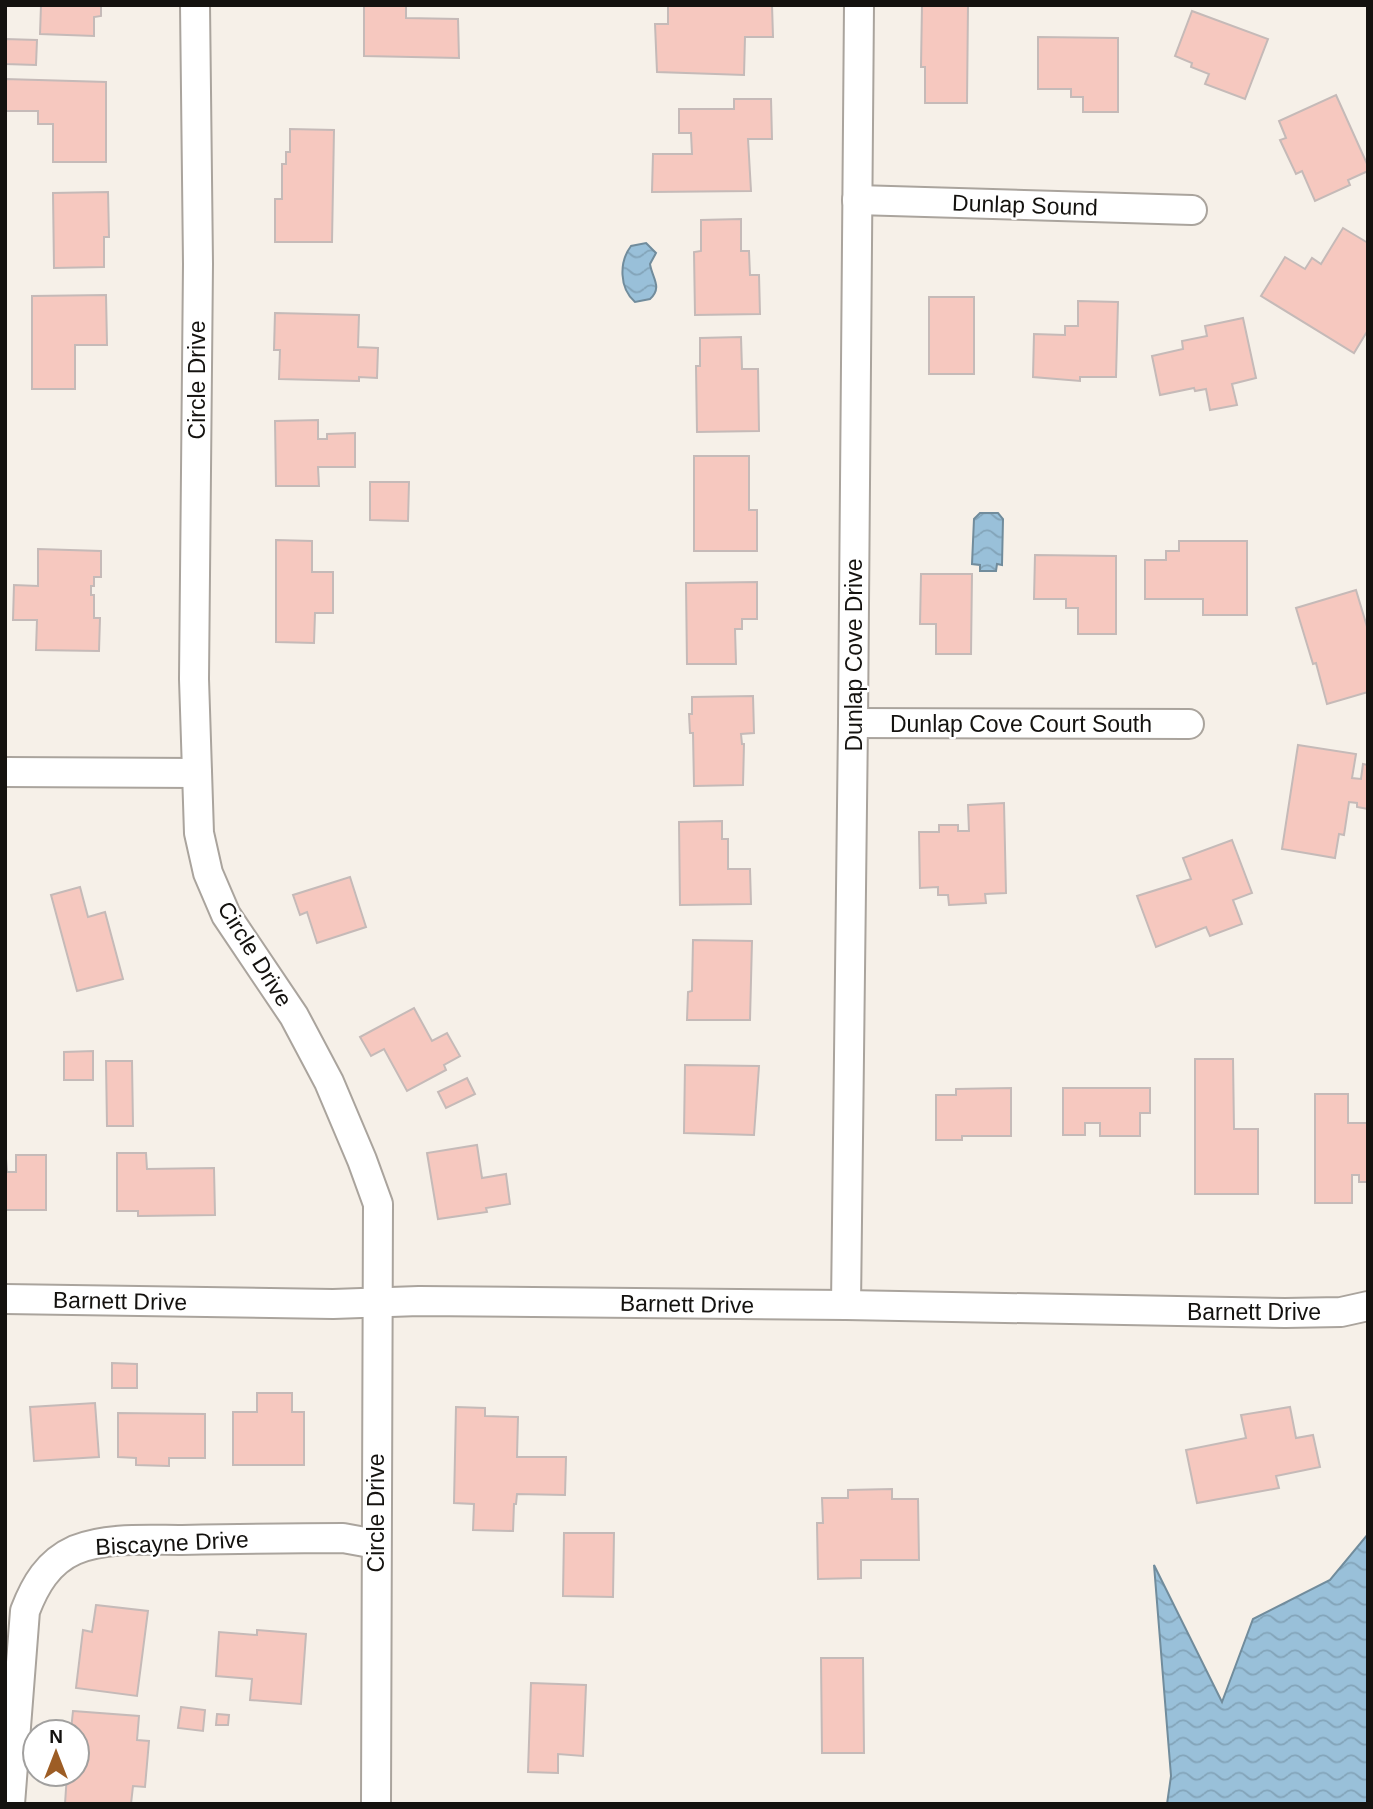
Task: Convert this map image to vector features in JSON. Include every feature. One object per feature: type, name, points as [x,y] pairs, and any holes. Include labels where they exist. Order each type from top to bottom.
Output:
[{"type":"street","name":"Circle Drive","points":[[195,5],[198,264],[194,679],[199,833],[212,883],[226,915],[294,1016],[330,1082],[377,1204],[376,1804]]},
{"type":"street","name":"Dunlap Cove Drive","points":[[845,1306],[859,5]]},
{"type":"street","name":"Dunlap Sound","points":[[857,200],[1192,210]]},
{"type":"street","name":"Dunlap Cove Court South","points":[[853,723],[1189,724]]},
{"type":"street","points":[[5,772],[197,773]]},
{"type":"street","name":"Barnett Drive","points":[[5,1299],[377,1303],[419,1301],[1285,1313],[1341,1312],[1368,1306]]},
{"type":"street","name":"Biscayne Drive","points":[[10,1804],[25,1611],[35,1585],[49,1567],[72,1551],[94,1544],[344,1538],[376,1544]]},
{"type":"water","points":[[646,243],[656,253],[650,264],[656,290],[650,299],[635,302],[626,290],[622,275],[624,260],[631,246]]},
{"type":"water","points":[[980,513],[998,513],[1003,519],[1002,565],[997,564],[996,571],[980,571],[980,565],[972,564],[974,519]]},
{"type":"water","points":[[1368,1534],[1368,1804],[1167,1804],[1171,1776],[1154,1565],[1222,1702],[1253,1619],[1330,1580]]},
{"type":"building","points":[[41,5],[101,5],[101,16],[94,17],[94,36],[40,34]]},
{"type":"building","points":[[364,5],[406,5],[406,18],[458,19],[459,58],[364,56]]},
{"type":"building","points":[[668,5],[772,5],[773,37],[745,37],[744,75],[657,72],[655,24],[668,24]]},
{"type":"building","points":[[922,5],[968,5],[967,103],[925,103],[925,67],[921,67]]},
{"type":"building","points":[[1192,11],[1268,39],[1245,99],[1205,84],[1209,74],[1191,67],[1192,63],[1175,56]]},
{"type":"building","points":[[1038,37],[1118,38],[1118,112],[1083,112],[1083,97],[1071,97],[1071,89],[1038,89]]},
{"type":"building","points":[[5,39],[37,40],[36,65],[5,64]]},
{"type":"building","points":[[5,79],[106,82],[106,162],[53,162],[53,124],[38,124],[38,111],[5,111]]},
{"type":"building","points":[[1336,95],[1368,171],[1348,180],[1350,185],[1315,201],[1302,171],[1296,174],[1280,140],[1286,138],[1279,121]]},
{"type":"building","points":[[734,99],[771,99],[772,139],[748,139],[751,191],[652,192],[653,154],[692,154],[691,133],[679,133],[679,109],[734,109]]},
{"type":"building","points":[[290,129],[334,130],[332,242],[275,242],[275,199],[282,199],[282,164],[286,164],[286,152],[290,152]]},
{"type":"building","points":[[108,192],[109,237],[104,237],[104,267],[54,268],[53,193]]},
{"type":"building","points":[[741,219],[741,251],[749,251],[750,275],[759,275],[760,314],[695,315],[694,252],[701,251],[701,220]]},
{"type":"building","points":[[1343,228],[1368,243],[1368,330],[1354,353],[1261,296],[1285,257],[1305,269],[1312,258],[1321,264]]},
{"type":"building","points":[[106,295],[107,345],[75,345],[75,389],[32,389],[32,296]]},
{"type":"building","points":[[929,297],[974,297],[974,374],[929,374]]},
{"type":"building","points":[[1078,301],[1118,302],[1116,377],[1080,377],[1080,381],[1033,377],[1034,334],[1065,335],[1065,326],[1078,326]]},
{"type":"building","points":[[275,313],[359,315],[358,347],[378,348],[377,378],[359,377],[359,381],[279,379],[280,350],[274,350]]},
{"type":"building","points":[[1243,318],[1256,378],[1232,384],[1237,405],[1210,410],[1206,389],[1195,391],[1194,388],[1160,395],[1152,356],[1183,349],[1182,341],[1207,336],[1205,326]]},
{"type":"building","points":[[741,337],[742,369],[758,369],[759,431],[697,432],[696,366],[700,366],[700,338]]},
{"type":"building","points":[[318,420],[318,439],[327,439],[327,434],[355,433],[355,467],[318,467],[319,486],[276,486],[275,421]]},
{"type":"building","points":[[694,456],[749,456],[749,510],[757,510],[757,551],[694,551]]},
{"type":"building","points":[[370,482],[409,482],[408,521],[370,520]]},
{"type":"building","points":[[276,540],[312,541],[312,572],[333,572],[333,613],[315,613],[314,643],[276,642]]},
{"type":"building","points":[[1179,541],[1247,541],[1247,615],[1203,615],[1203,599],[1145,599],[1145,560],[1166,560],[1166,551],[1179,551]]},
{"type":"building","points":[[38,549],[101,551],[101,577],[94,577],[94,586],[91,586],[91,595],[94,595],[94,618],[100,618],[99,651],[36,650],[37,620],[13,620],[14,585],[38,586]]},
{"type":"building","points":[[1035,555],[1116,556],[1116,634],[1078,634],[1078,608],[1066,608],[1066,599],[1034,599]]},
{"type":"building","points":[[921,574],[972,574],[971,654],[936,654],[936,624],[920,624]]},
{"type":"building","points":[[757,582],[757,619],[742,619],[742,629],[735,629],[736,664],[687,664],[686,583]]},
{"type":"building","points":[[1356,590],[1368,630],[1368,692],[1327,704],[1316,663],[1313,664],[1296,608]]},
{"type":"building","points":[[753,696],[754,733],[741,734],[744,744],[743,785],[694,786],[693,733],[690,733],[689,714],[692,714],[692,697]]},
{"type":"building","points":[[1298,745],[1356,754],[1352,778],[1361,779],[1363,764],[1368,765],[1368,809],[1349,802],[1344,835],[1339,834],[1335,858],[1282,849]]},
{"type":"building","points":[[1004,803],[1006,893],[985,894],[986,903],[949,905],[948,895],[938,895],[938,887],[920,888],[919,832],[939,832],[939,825],[958,825],[958,831],[969,831],[968,805]]},
{"type":"building","points":[[722,821],[722,839],[728,839],[728,869],[750,869],[751,904],[680,905],[679,822]]},
{"type":"building","points":[[1232,840],[1252,893],[1233,900],[1242,924],[1210,936],[1206,927],[1156,947],[1137,896],[1191,879],[1183,858]]},
{"type":"building","points":[[350,877],[366,927],[317,943],[307,912],[300,915],[293,895]]},
{"type":"building","points":[[80,887],[88,917],[105,912],[123,979],[77,991],[51,895]]},
{"type":"building","points":[[693,940],[752,941],[750,1020],[687,1020],[688,992],[692,991]]},
{"type":"building","points":[[414,1008],[432,1041],[447,1033],[460,1056],[444,1065],[446,1070],[407,1091],[384,1049],[371,1056],[360,1037]]},
{"type":"building","points":[[93,1051],[93,1080],[64,1080],[64,1052]]},
{"type":"building","points":[[1195,1059],[1233,1059],[1234,1129],[1258,1129],[1258,1194],[1195,1194]]},
{"type":"building","points":[[106,1061],[132,1061],[133,1126],[107,1126]]},
{"type":"building","points":[[685,1065],[759,1066],[754,1135],[684,1133]]},
{"type":"building","points":[[467,1078],[475,1094],[446,1108],[438,1092]]},
{"type":"building","points":[[1011,1088],[1011,1136],[962,1136],[962,1140],[936,1140],[936,1095],[956,1095],[956,1089]]},
{"type":"building","points":[[1063,1088],[1150,1088],[1150,1113],[1140,1113],[1140,1136],[1100,1136],[1100,1123],[1085,1123],[1085,1135],[1063,1135]]},
{"type":"building","points":[[1315,1094],[1348,1094],[1348,1123],[1368,1123],[1368,1187],[1367,1182],[1359,1182],[1359,1175],[1352,1175],[1352,1203],[1315,1203]]},
{"type":"building","points":[[477,1145],[482,1178],[506,1174],[510,1204],[486,1208],[487,1212],[438,1219],[427,1153]]},
{"type":"building","points":[[5,1146],[7,1172],[16,1172],[16,1155],[46,1155],[46,1210],[6,1210],[5,1218]]},
{"type":"building","points":[[117,1153],[146,1153],[147,1169],[214,1168],[215,1215],[138,1216],[138,1211],[117,1211]]},
{"type":"building","points":[[112,1363],[137,1364],[137,1388],[112,1388]]},
{"type":"building","points":[[257,1393],[292,1393],[292,1412],[304,1412],[304,1465],[233,1465],[233,1412],[257,1412]]},
{"type":"building","points":[[95,1403],[99,1457],[34,1461],[30,1407]]},
{"type":"building","points":[[456,1407],[485,1408],[485,1416],[518,1417],[517,1457],[566,1457],[565,1495],[517,1494],[513,1531],[473,1530],[474,1504],[454,1503]]},
{"type":"building","points":[[1290,1407],[1296,1438],[1313,1435],[1320,1467],[1276,1476],[1279,1488],[1197,1503],[1186,1450],[1246,1438],[1241,1415]]},
{"type":"building","points":[[118,1413],[205,1414],[205,1458],[169,1458],[169,1466],[136,1465],[136,1458],[118,1457]]},
{"type":"building","points":[[892,1489],[892,1499],[918,1499],[919,1560],[861,1560],[861,1578],[818,1579],[817,1523],[823,1523],[822,1498],[848,1498],[848,1490]]},
{"type":"building","points":[[564,1533],[614,1533],[613,1597],[563,1596]]},
{"type":"building","points":[[96,1605],[148,1611],[137,1696],[76,1688],[83,1630],[92,1632]]},
{"type":"building","points":[[257,1630],[306,1634],[301,1704],[250,1700],[252,1679],[216,1676],[219,1632],[257,1635]]},
{"type":"building","points":[[821,1658],[863,1658],[864,1753],[822,1753]]},
{"type":"building","points":[[531,1683],[586,1685],[583,1756],[558,1754],[558,1773],[528,1772]]},
{"type":"building","points":[[181,1707],[205,1710],[203,1731],[178,1728]]},
{"type":"building","points":[[73,1711],[139,1716],[137,1740],[149,1741],[145,1787],[133,1786],[131,1804],[65,1804],[66,1788],[91,1788],[91,1718],[72,1718]]},
{"type":"building","points":[[217,1714],[229,1715],[228,1725],[216,1725]]}]
